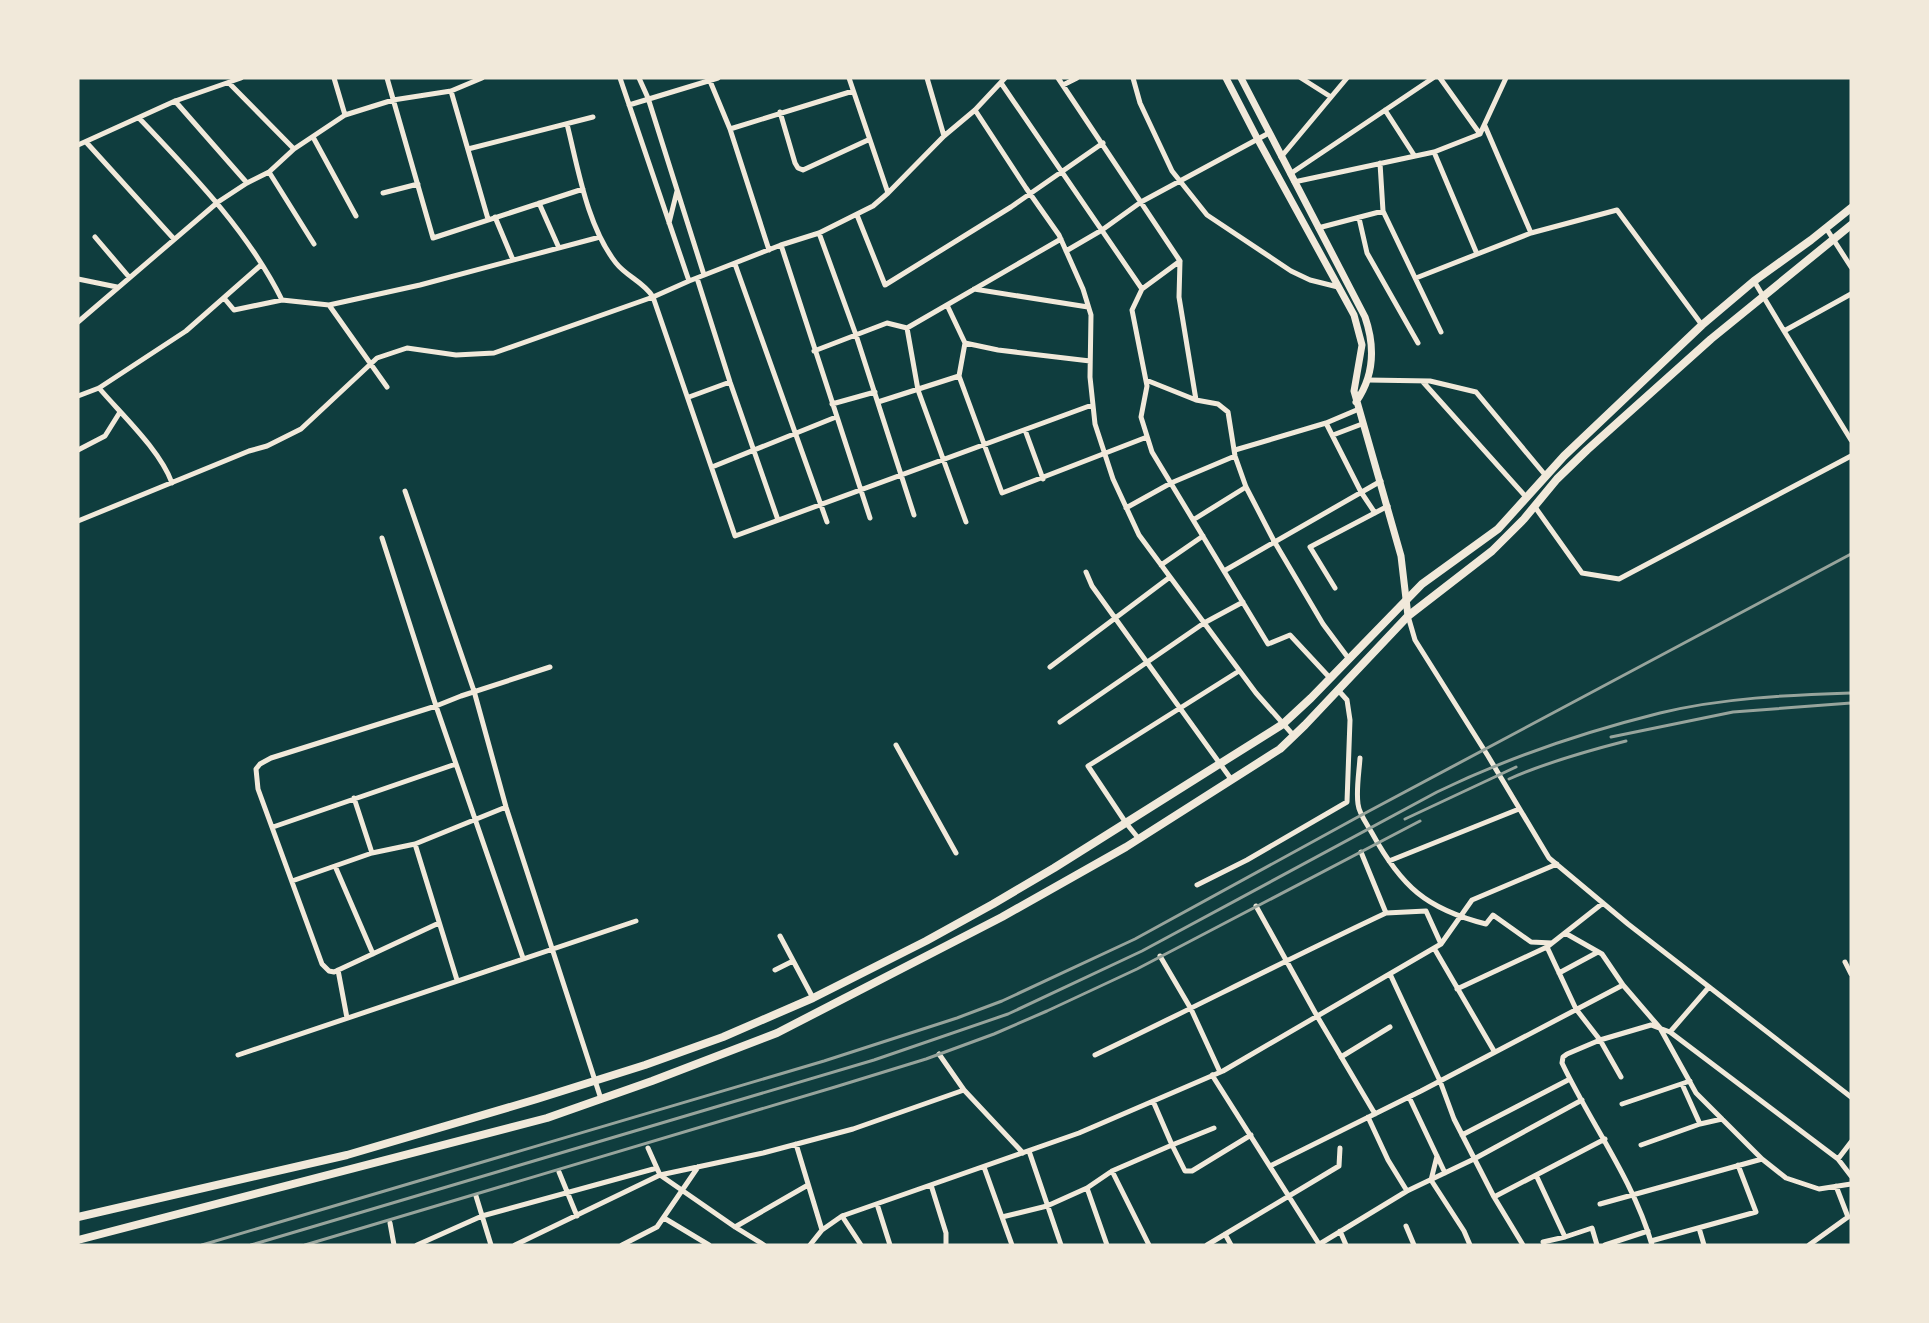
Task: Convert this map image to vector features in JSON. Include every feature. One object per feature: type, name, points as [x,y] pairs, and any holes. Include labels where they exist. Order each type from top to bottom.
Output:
[{"type":"main road","points":[[78,1217],[347,1155],[595,1080],[723,1036],[813,998],[993,904],[1283,724],[1432,576],[1498,529],[1564,456],[1702,325],[1754,281],[1851,208]]},
{"type":"main road","points":[[78,1240],[547,1118],[777,1033],[1002,917],[1139,839],[1280,749],[1408,616],[1492,551],[1535,507],[1557,479],[1587,450],[1711,339],[1851,225]]},
{"type":"main road","points":[[844,982],[851,996]]},
{"type":"street","points":[[78,145],[175,101],[242,78]]},
{"type":"street","points":[[334,78],[345,115]]},
{"type":"street","points":[[387,78],[433,238],[583,189]]},
{"type":"street","points":[[78,322],[218,202],[269,172],[294,149],[345,115],[393,100],[451,91],[482,78]]},
{"type":"street","points":[[620,78],[688,281]]},
{"type":"street","points":[[639,78],[648,98],[704,275]]},
{"type":"street","points":[[629,105],[718,78]]},
{"type":"street","points":[[849,78],[868,140],[888,193]]},
{"type":"street","points":[[927,78],[944,136]]},
{"type":"street","points":[[1058,78],[1180,261],[1179,297],[1196,400]]},
{"type":"street","points":[[1063,84],[1077,78]]},
{"type":"street","points":[[1133,78],[1140,103],[1172,171],[1207,215],[1254,248],[1310,280],[1338,287]]},
{"type":"street","points":[[1226,78],[1354,315],[1362,345],[1359,370],[1354,385],[1357,405],[1401,556],[1408,616],[1415,640],[1549,858],[1708,987],[1851,1096]]},
{"type":"street","points":[[1126,508],[1171,483],[1235,453],[1326,423],[1357,405],[1368,380],[1372,353],[1371,332],[1365,317],[1241,78]]},
{"type":"street","points":[[1301,78],[1331,97]]},
{"type":"street","points":[[1281,157],[1347,78]]},
{"type":"street","points":[[1290,174],[1433,78]]},
{"type":"street","points":[[1440,78],[1480,134]]},
{"type":"street","points":[[1294,182],[1434,152],[1480,134],[1506,78]]},
{"type":"street","points":[[78,521],[249,451],[267,446],[301,429],[385,354],[407,348],[456,355],[494,353],[654,297],[688,281],[781,245],[819,233],[857,215],[873,206],[888,193],[1003,80],[1061,172],[1142,289]]},
{"type":"street","points":[[710,81],[730,129],[769,250]]},
{"type":"street","points":[[229,83],[294,149]]},
{"type":"street","points":[[451,91],[488,219]]},
{"type":"street","points":[[730,129],[853,91]]},
{"type":"street","points":[[175,101],[247,183]]},
{"type":"street","points":[[975,110],[1061,239],[1088,307],[1091,315],[1090,361],[1095,424],[1113,479],[1139,535],[1239,671],[1294,736]]},
{"type":"street","points":[[1385,110],[1414,155]]},
{"type":"street","points":[[780,112],[795,163],[803,170],[868,140]]},
{"type":"street","points":[[468,149],[593,117]]},
{"type":"street","points":[[140,118],[218,202],[269,274],[282,300]]},
{"type":"street","points":[[567,123],[583,189],[600,237],[620,268],[654,297],[735,537],[1092,405]]},
{"type":"street","points":[[1485,126],[1531,233]]},
{"type":"street","points":[[1066,251],[1102,230],[1141,202],[1269,133]]},
{"type":"street","points":[[313,136],[356,216]]},
{"type":"street","points":[[86,142],[174,239]]},
{"type":"street","points":[[857,215],[885,285],[1030,194],[1103,143]]},
{"type":"street","points":[[1434,152],[1477,254]]},
{"type":"street","points":[[1380,163],[1383,211],[1441,332]]},
{"type":"street","points":[[269,172],[314,244]]},
{"type":"street","points":[[383,194],[418,184]]},
{"type":"street","points":[[669,223],[677,190]]},
{"type":"street","points":[[539,203],[559,248]]},
{"type":"street","points":[[1416,278],[1531,233],[1617,210],[1702,325]]},
{"type":"street","points":[[1318,228],[1383,211]]},
{"type":"street","points":[[495,217],[513,260]]},
{"type":"street","points":[[1359,218],[1367,253],[1418,343]]},
{"type":"street","points":[[1826,228],[1851,267]]},
{"type":"street","points":[[819,233],[856,335],[914,515]]},
{"type":"street","points":[[95,237],[129,277]]},
{"type":"street","points":[[224,298],[234,310],[282,300],[329,305],[420,285],[600,237]]},
{"type":"street","points":[[814,351],[887,323],[907,328],[1061,239]]},
{"type":"street","points":[[781,245],[870,518]]},
{"type":"street","points":[[1180,261],[1142,289],[1132,310],[1147,386],[1141,417],[1152,452],[1268,644],[1290,635],[1330,678]]},
{"type":"street","points":[[735,264],[827,522]]},
{"type":"street","points":[[78,396],[99,388],[186,331],[261,265]]},
{"type":"street","points":[[697,278],[778,520]]},
{"type":"street","points":[[78,279],[117,287]]},
{"type":"street","points":[[1754,281],[1851,440]]},
{"type":"street","points":[[974,290],[1088,307]]},
{"type":"street","points":[[1784,330],[1851,294]]},
{"type":"street","points":[[329,305],[387,387]]},
{"type":"street","points":[[947,305],[964,343],[959,376],[1002,493],[1147,437]]},
{"type":"street","points":[[907,328],[918,390],[966,522]]},
{"type":"street","points":[[964,343],[998,350],[1090,361]]},
{"type":"street","points":[[878,402],[959,376]]},
{"type":"street","points":[[1146,380],[1196,400],[1218,404],[1228,412],[1235,453],[1246,487],[1274,541],[1323,624],[1349,660]]},
{"type":"street","points":[[1368,380],[1430,381],[1476,392],[1546,476]]},
{"type":"street","points":[[689,397],[730,382]]},
{"type":"street","points":[[1423,382],[1527,498]]},
{"type":"street","points":[[99,388],[158,457],[172,483]]},
{"type":"street","points":[[832,404],[874,392]]},
{"type":"street","points":[[78,450],[105,436],[120,412]]},
{"type":"street","points":[[712,467],[836,417]]},
{"type":"street","points":[[1326,423],[1361,492],[1375,513]]},
{"type":"street","points":[[1333,435],[1362,424]]},
{"type":"street","points":[[1025,430],[1043,479]]},
{"type":"street","points":[[1535,507],[1582,573],[1619,579],[1851,456]]},
{"type":"street","points":[[1224,571],[1381,481]]},
{"type":"street","points":[[1193,520],[1246,487]]},
{"type":"street","points":[[405,491],[474,691],[506,807],[601,1099]]},
{"type":"street","points":[[1335,588],[1310,547],[1388,506]]},
{"type":"street","points":[[1161,565],[1203,537]]},
{"type":"street","points":[[382,538],[436,706],[523,958]]},
{"type":"street","points":[[1086,572],[1092,586],[1230,779]]},
{"type":"street","points":[[1050,667],[1170,577]]},
{"type":"street","points":[[1060,722],[1204,623],[1243,602]]},
{"type":"street","points":[[439,923],[334,972],[329,971],[322,964],[258,789],[256,769],[270,758],[436,706],[474,691],[550,667]]},
{"type":"street","points":[[1139,839],[1088,766],[1239,671]]},
{"type":"street","points":[[1197,885],[1247,860],[1347,802],[1350,720],[1347,700],[1338,690]]},
{"type":"street","points":[[896,745],[956,853]]},
{"type":"street","points":[[1360,758],[1358,807],[1389,861],[1405,883],[1426,900],[1460,917],[1486,924],[1493,915],[1531,942],[1550,945]]},
{"type":"street","points":[[273,827],[456,764]]},
{"type":"street","points":[[354,798],[372,854]]},
{"type":"street","points":[[292,881],[372,854],[415,844],[474,818],[506,807]]},
{"type":"street","points":[[1389,861],[1519,809]]},
{"type":"street","points":[[415,844],[457,980]]},
{"type":"street","points":[[1361,852],[1386,913]]},
{"type":"street","points":[[810,1245],[822,1230],[842,1216],[1079,1133],[1220,1072],[1441,944],[1472,900],[1557,864]]},
{"type":"street","points":[[335,866],[373,954]]},
{"type":"street","points":[[1457,989],[1550,945],[1603,903]]},
{"type":"street","points":[[1256,906],[1375,1114]]},
{"type":"street","points":[[1095,1055],[1386,913],[1426,911],[1441,944]]},
{"type":"street","points":[[238,1054],[636,921]]},
{"type":"street","points":[[1565,933],[1598,952],[1660,1028],[1696,1093],[1762,1159],[1786,1178],[1820,1189],[1851,1184]]},
{"type":"street","points":[[780,936],[813,998]]},
{"type":"street","points":[[1550,945],[1559,973],[1576,1009],[1600,1040],[1621,1077]]},
{"type":"street","points":[[1434,948],[1494,1052]]},
{"type":"street","points":[[1559,973],[1598,952]]},
{"type":"street","points":[[1160,956],[1191,1009],[1220,1072]]},
{"type":"street","points":[[775,970],[793,961]]},
{"type":"street","points":[[1845,962],[1851,974]]},
{"type":"street","points":[[338,970],[347,1018]]},
{"type":"street","points":[[1390,974],[1440,1081],[1454,1119],[1494,1197],[1523,1245]]},
{"type":"street","points":[[1270,1166],[1409,1097],[1623,985]]},
{"type":"street","points":[[1670,1032],[1708,987]]},
{"type":"street","points":[[1738,1166],[1756,1212],[1652,1243],[1616,1157],[1570,1079],[1562,1063],[1563,1057],[1600,1040],[1651,1025],[1670,1032],[1838,1159],[1851,1176]]},
{"type":"street","points":[[1341,1057],[1390,1027]]},
{"type":"street","points":[[939,1054],[964,1090],[1026,1152],[1061,1245]]},
{"type":"street","points":[[1212,1075],[1319,1245],[1407,1191],[1474,1159],[1582,1100]]},
{"type":"street","points":[[1462,1135],[1570,1079]]},
{"type":"street","points":[[1622,1104],[1690,1082]]},
{"type":"street","points":[[1682,1084],[1700,1124]]},
{"type":"street","points":[[514,1245],[660,1175],[853,1129],[964,1090]]},
{"type":"street","points":[[1409,1097],[1445,1173]]},
{"type":"street","points":[[1153,1101],[1185,1171],[1192,1172],[1251,1135]]},
{"type":"street","points":[[1368,1117],[1389,1161],[1407,1191]]},
{"type":"street","points":[[1641,1145],[1700,1124],[1722,1119]]},
{"type":"street","points":[[1002,1216],[1047,1206],[1086,1188],[1112,1171],[1214,1128]]},
{"type":"street","points":[[1494,1197],[1605,1139]]},
{"type":"street","points":[[1838,1159],[1851,1142]]},
{"type":"street","points":[[796,1144],[822,1230]]},
{"type":"street","points":[[648,1148],[660,1175],[765,1245]]},
{"type":"street","points":[[1207,1245],[1288,1194],[1339,1166],[1341,1148]]},
{"type":"street","points":[[1437,1156],[1431,1180],[1464,1231],[1470,1245]]},
{"type":"street","points":[[1600,1204],[1762,1159]]},
{"type":"street","points":[[622,1245],[657,1227],[698,1167]]},
{"type":"street","points":[[984,1167],[1012,1245]]},
{"type":"street","points":[[417,1245],[482,1216],[657,1168]]},
{"type":"street","points":[[1112,1171],[1149,1245]]},
{"type":"street","points":[[559,1172],[577,1216]]},
{"type":"street","points":[[1536,1175],[1565,1237]]},
{"type":"street","points":[[735,1227],[808,1185]]},
{"type":"street","points":[[931,1185],[946,1233],[946,1245]]},
{"type":"street","points":[[1809,1245],[1848,1218],[1836,1186]]},
{"type":"street","points":[[1086,1188],[1107,1245]]},
{"type":"street","points":[[476,1196],[490,1245]]},
{"type":"street","points":[[877,1204],[890,1245]]},
{"type":"street","points":[[842,1216],[861,1245]]},
{"type":"street","points":[[664,1218],[708,1245]]},
{"type":"street","points":[[390,1223],[394,1245]]},
{"type":"street","points":[[1406,1226],[1414,1245]]},
{"type":"street","points":[[1536,1245],[1592,1228],[1597,1245]]},
{"type":"street","points":[[1699,1228],[1704,1245]]},
{"type":"street","points":[[1605,1245],[1648,1231]]},
{"type":"street","points":[[1340,1232],[1346,1245]]},
{"type":"street","points":[[1225,1234],[1231,1245]]},
{"type":"railway","points":[[202,1245],[824,1061],[1002,1001],[1135,939],[1356,818],[1851,554]]},
{"type":"railway","points":[[251,1245],[874,1060],[1008,1014],[1142,951],[1437,792],[1491,768],[1574,737],[1631,720],[1707,704],[1755,698],[1851,693]]},
{"type":"railway","points":[[1611,737],[1733,712],[1851,703]]},
{"type":"railway","points":[[1509,779],[1552,762],[1626,741]]},
{"type":"railway","points":[[1405,819],[1516,767]]},
{"type":"railway","points":[[305,1245],[835,1087],[926,1059],[994,1034],[1137,969],[1420,821]]}]
